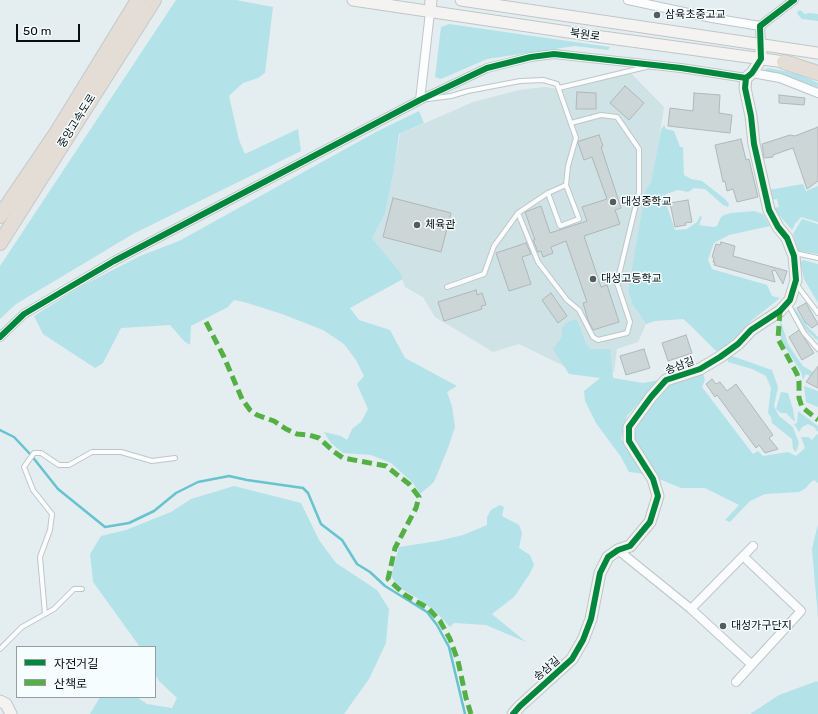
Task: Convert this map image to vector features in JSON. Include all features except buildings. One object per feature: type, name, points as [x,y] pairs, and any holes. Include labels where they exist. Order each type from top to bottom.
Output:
[{"type":"highway","name":"중앙고속도로","points":[[0,243],[154,0]]},
{"type":"highway","name":"중앙고속도로","points":[[0,216],[57,132],[135,6]]},
{"type":"highway","points":[[784,62],[818,73]]},
{"type":"street","name":"북원로","points":[[353,0],[818,68]]},
{"type":"street","points":[[420,100],[432,0]]},
{"type":"street","name":"북원로","points":[[461,0],[818,53]]},
{"type":"street","points":[[628,0],[712,18],[760,26],[794,0]]},
{"type":"street","points":[[749,75],[761,59],[760,26]]},
{"type":"street","points":[[0,337],[24,314],[114,260],[420,100],[487,68],[531,57],[554,54],[780,78],[818,93]]},
{"type":"street","name":"송삼길","points":[[513,714],[572,659],[583,640],[591,618],[600,573],[608,557],[618,550],[630,546],[650,522],[658,496],[653,479],[629,441],[629,426],[650,396],[666,380],[700,369],[707,365],[738,344],[751,330],[780,311],[790,300],[795,283],[794,256],[787,238],[778,227],[769,210],[754,144],[751,116],[745,88],[749,75]]},
{"type":"street","points":[[691,609],[753,546]]},
{"type":"street","points":[[618,550],[691,609],[751,664]]},
{"type":"street","points":[[736,682],[801,611],[743,556]]},
{"type":"street","points":[[0,701],[6,704],[11,714]]},
{"type":"lane","points":[[559,88],[653,65]]},
{"type":"lane","points":[[420,100],[451,96],[468,91],[520,81],[543,80],[557,84],[576,138],[568,166],[566,185],[579,219],[560,226],[548,193]]},
{"type":"lane","points":[[518,213],[538,262],[567,300],[579,310],[593,337],[598,340],[627,333],[630,322],[617,283],[639,192],[639,149],[617,117],[601,115],[571,123]]},
{"type":"lane","points":[[447,287],[484,274],[494,246],[518,213],[548,193],[566,185]]},
{"type":"lane","points":[[792,252],[818,258]]},
{"type":"lane","points":[[795,283],[818,313]]},
{"type":"lane","points":[[787,303],[804,333],[818,349]]},
{"type":"lane","points":[[45,614],[40,557],[50,530],[52,514],[33,490],[24,467],[34,452],[41,453],[59,465],[69,465],[92,452],[121,452],[152,461],[175,458]]},
{"type":"lane","points":[[0,649],[22,627],[54,609],[74,589],[82,589]]},
{"type":"shaded area","points":[[176,0],[236,0],[273,7],[265,73],[258,78],[243,83],[229,96],[239,140],[245,154],[298,129],[301,151],[133,234],[16,304],[0,319],[0,266]]},
{"type":"shaded area","points":[[800,10],[805,14],[818,14],[818,21],[802,19],[797,12]]},
{"type":"shaded area","points":[[449,24],[610,47],[608,50],[575,46],[487,59],[441,79],[435,77],[441,27]]},
{"type":"shaded area","points":[[768,68],[799,74],[818,83],[818,87],[763,70]]},
{"type":"shaded area","points":[[630,72],[664,107],[633,305],[646,324],[638,342],[617,349],[614,372],[572,370],[519,344],[493,352],[435,317],[423,297],[405,287],[400,272],[372,238],[385,214],[400,134],[473,102],[519,90],[545,87],[566,90]]},
{"type":"shaded area","points":[[419,111],[424,123],[399,134],[394,170],[385,214],[372,238],[400,272],[403,279],[350,308],[359,320],[390,330],[405,358],[457,386],[447,392],[452,406],[455,427],[448,448],[434,482],[420,494],[413,483],[391,463],[371,455],[343,453],[331,443],[324,432],[341,436],[347,440],[352,429],[361,422],[368,409],[357,384],[364,376],[356,360],[344,344],[323,330],[282,314],[234,300],[228,307],[191,326],[190,345],[184,341],[170,325],[121,328],[103,363],[95,368],[43,334],[34,316],[78,288],[140,256],[179,241],[376,132]]},
{"type":"shaded area","points":[[664,125],[666,129],[674,131],[680,147],[683,147],[684,175],[691,179],[702,181],[725,199],[729,204],[728,207],[723,205],[705,189],[694,188],[688,192],[678,190],[666,194],[664,200],[675,230],[687,229],[697,222],[700,216],[702,217],[699,225],[713,227],[717,226],[721,217],[724,215],[754,211],[763,214],[770,226],[729,235],[714,243],[708,260],[712,269],[767,285],[772,296],[780,298],[751,321],[722,349],[716,351],[683,319],[655,321],[646,324],[633,305],[629,293],[646,189],[651,183],[661,130]]},
{"type":"shaded area","points":[[803,184],[806,191],[818,186],[818,222],[801,217],[792,230],[773,208],[779,207],[777,199],[770,200],[768,190]]},
{"type":"shaded area","points":[[802,219],[818,224],[818,254],[798,251],[793,234]]},
{"type":"shaded area","points":[[803,260],[818,264],[818,303],[804,279],[800,263]]},
{"type":"shaded area","points":[[794,307],[808,327],[818,337],[818,341],[806,330],[794,311]]},
{"type":"shaded area","points":[[576,319],[585,342],[590,349],[610,349],[613,378],[643,383],[659,380],[627,416],[621,439],[645,474],[629,472],[621,457],[596,423],[585,401],[584,391],[600,378],[569,374],[553,349],[562,337],[562,328],[566,323]]},
{"type":"shaded area","points":[[780,319],[788,344],[803,366],[818,375],[818,380],[806,374],[803,380],[801,372],[782,342],[780,334]]},
{"type":"shaded area","points":[[732,356],[772,370],[778,387],[774,406],[779,416],[793,427],[799,443],[796,452],[793,449],[792,439],[772,423],[771,417],[768,413],[771,388],[766,376],[752,369],[728,362],[727,357]]},
{"type":"shaded area","points":[[703,373],[705,380],[702,387],[753,454],[758,451],[763,456],[788,452],[796,456],[805,448],[801,437],[808,437],[812,440],[817,434],[818,483],[814,480],[806,488],[799,492],[765,494],[750,501],[730,522],[725,520],[739,505],[705,488],[681,488],[659,479],[634,440],[635,427],[669,384]]},
{"type":"shaded area","points":[[804,386],[818,391],[818,407],[806,402]]},
{"type":"shaded area","points":[[781,392],[788,393],[795,422],[786,413],[781,413],[776,409]]},
{"type":"shaded area","points":[[798,411],[818,426],[818,432],[814,427],[808,424],[802,427],[799,432],[794,424],[797,423]]},
{"type":"shaded area","points":[[234,486],[301,503],[319,540],[336,563],[377,590],[389,609],[386,643],[369,679],[344,714],[90,714],[99,698],[138,698],[147,704],[172,708],[177,698],[159,681],[156,676],[156,646],[139,646],[93,582],[90,554],[101,536],[126,530],[171,512],[191,499]]},
{"type":"shaded area","points":[[500,505],[504,507],[502,516],[519,525],[522,533],[519,548],[530,555],[534,565],[514,597],[492,614],[526,642],[486,625],[454,623],[450,627],[435,611],[400,588],[391,576],[399,547],[438,541],[463,535],[487,525],[487,517],[491,510]]},
{"type":"shaded area","points":[[818,524],[818,618],[812,549]]},
{"type":"shaded area","points":[[817,681],[818,714],[750,714],[779,695]]},
{"type":"waterway","points":[[0,430],[14,437],[31,455],[58,489],[105,527],[129,523],[154,511],[176,493],[198,482],[229,476],[303,488],[308,493],[321,524],[342,540],[357,564],[370,572],[385,586],[427,612],[437,625],[449,647],[465,714]]},
{"type":"marked path","points":[[780,311],[778,339],[797,374],[799,381],[799,398],[802,407],[818,420]]},
{"type":"marked path","points":[[206,322],[224,357],[242,399],[250,410],[257,415],[274,421],[297,434],[319,438],[343,458],[386,466],[409,484],[419,497],[416,508],[395,548],[388,579],[405,595],[428,608],[440,621],[450,639],[458,661],[471,714]]},
{"type":"cycle path","points":[[513,714],[572,659],[583,640],[591,619],[600,573],[608,557],[618,550],[630,546],[650,522],[658,496],[653,479],[629,441],[629,427],[651,397],[666,380],[700,369],[720,357],[738,344],[751,330],[780,311],[790,300],[796,280],[794,256],[787,238],[778,227],[769,210],[754,144],[751,116],[745,88],[746,78],[752,73],[761,59],[760,26],[794,0]]},
{"type":"cycle path","points":[[0,337],[24,314],[114,261],[420,100],[487,68],[531,57],[554,54],[681,68],[746,78]]},
{"type":"place","name":"삼육초중고교","points":[[657,15]]},
{"type":"place","name":"대성중학교","points":[[613,202]]},
{"type":"place","name":"체육관","points":[[417,225]]},
{"type":"place","name":"대성고등학교","points":[[593,279]]},
{"type":"place","name":"대성가구단지","points":[[723,626]]}]
